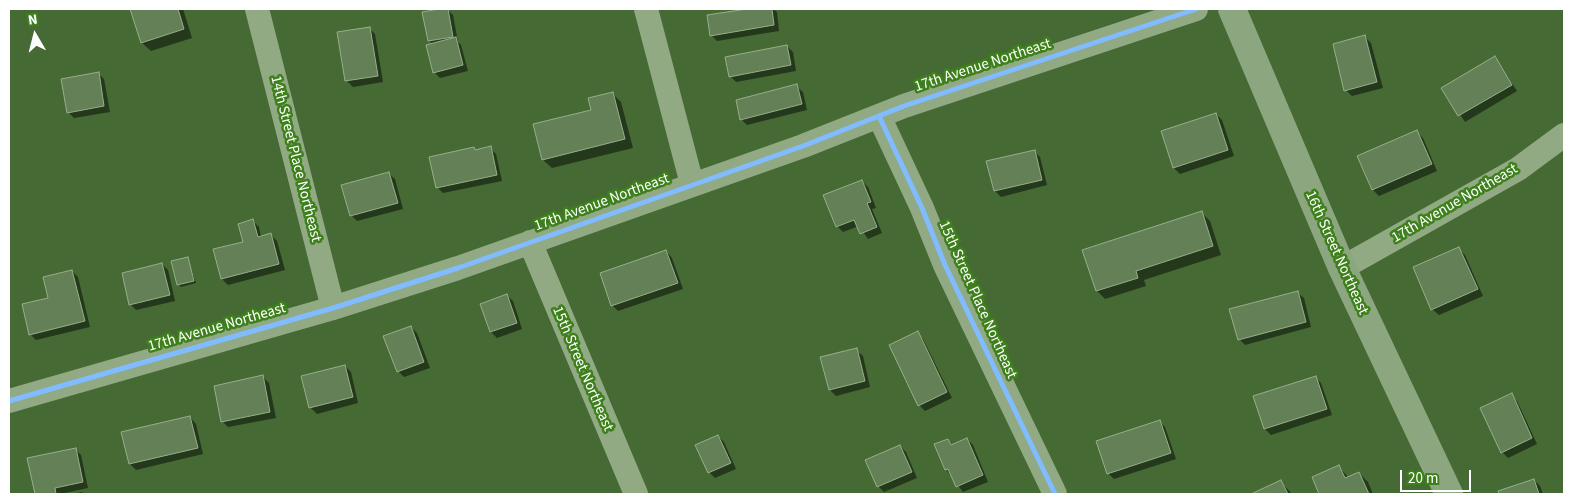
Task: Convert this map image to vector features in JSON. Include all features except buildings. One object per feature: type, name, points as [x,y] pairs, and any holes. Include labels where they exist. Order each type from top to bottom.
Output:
[{"type":"main road","name":"16th Street Northeast","points":[[1232,9],[1342,268],[1449,494]]},
{"type":"street","name":"14th Street Place Northeast","points":[[257,9],[333,308]]},
{"type":"street","points":[[646,9],[692,184]]},
{"type":"street","name":"17th Avenue Northeast","points":[[9,401],[333,308],[530,242],[803,146],[878,116],[1196,9]]},
{"type":"street","name":"15th Street Place Northeast","points":[[878,116],[922,208],[950,274],[1055,494]]},
{"type":"street","name":"17th Avenue Northeast","points":[[1342,268],[1518,169],[1564,135]]},
{"type":"street","name":"15th Street Northeast","points":[[530,242],[636,494]]},
{"type":"cycle path","points":[[9,401],[333,308],[458,268],[803,146],[904,106],[1196,9]]},
{"type":"cycle path","points":[[879,116],[922,208],[945,265],[1055,494]]}]
